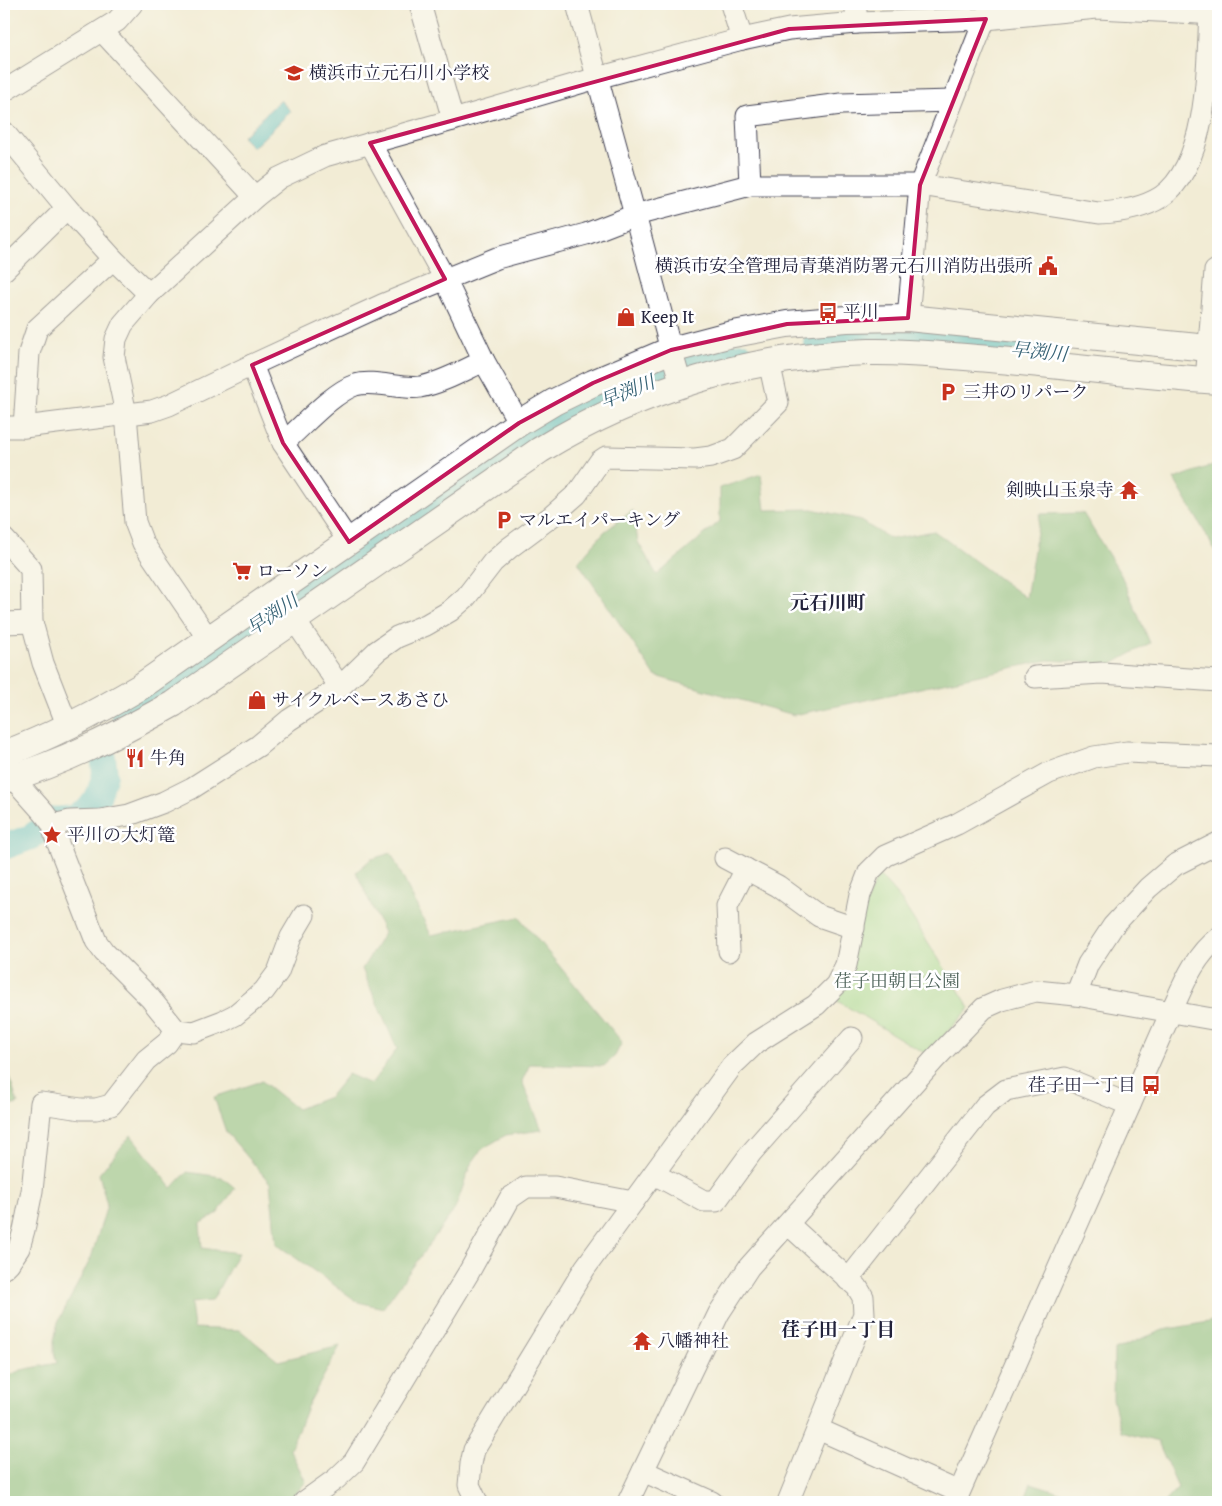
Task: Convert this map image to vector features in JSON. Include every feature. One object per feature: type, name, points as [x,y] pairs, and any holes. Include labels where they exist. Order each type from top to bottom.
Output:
[{"type":"main road","points":[[6,766],[54,763],[133,726],[173,704],[540,450],[572,430],[608,412],[728,335],[787,324],[847,319],[908,318],[1214,349]]},
{"type":"main road","points":[[6,766],[68,727],[140,687],[518,423],[554,402],[593,383],[676,368],[725,371],[769,362],[836,353],[905,352],[1212,381]]},
{"type":"street","points":[[4,91],[117,22],[132,4]]},
{"type":"street","points":[[420,4],[453,120]]},
{"type":"street","points":[[577,4],[676,368]]},
{"type":"street","points":[[731,4],[742,39]]},
{"type":"street","points":[[112,258],[37,329],[29,353],[14,427],[126,414],[152,411],[169,405],[382,305],[497,258],[586,234],[635,215],[750,185],[920,185],[1099,213],[1122,212],[1144,205],[1160,197],[1170,189],[1182,174],[1211,107],[1213,10],[1137,7],[856,13],[742,39],[597,78],[325,156],[278,178],[149,294],[122,324],[116,340],[114,357],[126,414],[135,522],[143,543],[209,640]]},
{"type":"street","points":[[908,318],[920,185],[988,11]]},
{"type":"street","points":[[102,31],[255,197]]},
{"type":"street","points":[[750,185],[747,116],[841,104],[952,101]]},
{"type":"street","points":[[4,132],[112,258],[149,294]]},
{"type":"street","points":[[370,143],[445,279],[484,361],[518,423]]},
{"type":"street","points":[[4,270],[68,208]]},
{"type":"street","points":[[1212,381],[1215,271],[1218,269]]},
{"type":"street","points":[[283,443],[340,392],[356,385],[373,384],[419,387],[436,382],[484,361]]},
{"type":"street","points":[[48,819],[70,821],[100,820],[129,815],[164,802],[192,788],[258,746],[290,720],[340,687],[377,651],[397,637],[426,625],[456,605],[466,596],[493,562],[578,494],[600,461],[606,457],[711,458],[733,449],[778,403],[769,362]]},
{"type":"street","points":[[252,365],[283,443],[349,542]]},
{"type":"street","points":[[4,539],[31,569],[32,622],[43,663],[68,727]]},
{"type":"street","points":[[295,621],[340,687]]},
{"type":"street","points":[[4,623],[32,622]]},
{"type":"street","points":[[1035,677],[1102,673],[1218,681]]},
{"type":"street","points":[[477,1502],[470,1486],[474,1450],[585,1268],[732,1066],[756,1042],[816,1005],[836,985],[846,965],[860,895],[869,872],[885,856],[957,824],[1049,773],[1094,758],[1127,752],[1218,756]]},
{"type":"street","points":[[6,766],[48,819],[96,941],[104,952],[150,998],[176,1030],[194,1032],[223,1021],[235,1015],[264,991],[278,972],[290,937],[304,915]]},
{"type":"street","points":[[1076,995],[1088,964],[1108,934],[1148,888],[1175,865],[1218,843]]},
{"type":"street","points":[[725,858],[778,886],[819,916],[854,928]]},
{"type":"street","points":[[729,950],[727,906],[746,869]]},
{"type":"street","points":[[818,1429],[957,1497],[1191,969],[1218,938]]},
{"type":"street","points":[[628,1502],[719,1312],[749,1267],[934,1060],[984,1008],[1002,1000],[1036,991],[1076,995],[1218,1020]]},
{"type":"street","points":[[4,1268],[19,1248],[24,1230],[32,1191],[41,1104],[81,1109],[96,1109],[111,1105],[146,1060],[167,1043],[176,1030]]},
{"type":"street","points":[[654,1174],[704,1201],[716,1201],[751,1153],[852,1038]]},
{"type":"street","points":[[848,1280],[984,1106],[1006,1090],[1065,1078],[1130,1105]]},
{"type":"street","points":[[304,1502],[336,1479],[354,1462],[469,1272],[510,1198],[526,1186],[556,1187],[633,1202]]},
{"type":"street","points":[[788,1224],[856,1287],[863,1297],[864,1314],[788,1502]]},
{"type":"street","points":[[643,1472],[712,1502]]},
{"type":"highlighted area","points":[[986,19],[920,185],[908,318],[787,324],[671,350],[593,383],[519,423],[349,542],[283,443],[252,365],[445,279],[370,143],[789,29]]},
{"type":"green space","points":[[1218,463],[1218,555],[1174,479]]},
{"type":"green space","points":[[761,474],[765,510],[812,509],[857,519],[891,539],[934,531],[1026,598],[1040,514],[1083,513],[1121,575],[1150,643],[1112,664],[1048,660],[794,715],[655,676],[578,562],[604,532],[633,510],[638,542],[657,575],[720,521],[720,488]]},
{"type":"green space","points":[[391,853],[431,935],[519,917],[622,1042],[615,1056],[604,1066],[530,1064],[522,1081],[542,1130],[506,1135],[482,1149],[471,1164],[455,1209],[383,1308],[358,1302],[276,1244],[270,1183],[226,1132],[214,1097],[262,1081],[297,1109],[329,1097],[348,1074],[371,1084],[397,1049],[362,969],[384,933],[356,872],[371,859]]},
{"type":"green space","name":"荏子田朝日公園","points":[[878,874],[901,900],[970,1008],[926,1054],[834,999],[864,908]]},
{"type":"green space","points":[[4,1061],[18,1104],[4,1107]]},
{"type":"green space","points":[[131,1135],[172,1188],[187,1172],[222,1177],[235,1188],[218,1213],[200,1224],[202,1248],[238,1253],[212,1301],[191,1303],[194,1328],[240,1330],[278,1361],[340,1346],[307,1407],[290,1450],[306,1482],[287,1502],[4,1502],[4,1378],[21,1370],[57,1363],[54,1352],[54,1340],[58,1322],[91,1258],[107,1205],[99,1174]]},
{"type":"green space","points":[[1218,1319],[1218,1502],[1165,1502],[1178,1488],[1158,1442],[1121,1432],[1113,1399],[1114,1350],[1163,1330]]},
{"type":"green space","points":[[1031,1483],[1069,1495],[1074,1502],[1024,1502]]},
{"type":"water","points":[[280,100],[291,111],[253,148],[242,137]]},
{"type":"waterway","name":"早渕川","points":[[816,343],[895,336],[1009,348]]},
{"type":"waterway","name":"早渕川","points":[[124,715],[531,439],[590,406],[652,379],[682,369],[741,355]]},
{"type":"waterway","name":"早渕川","points":[[4,847],[31,837],[54,820],[74,818],[88,810],[98,797],[105,774],[103,757]]},
{"type":"place","name":"横浜市立元石川小学校","points":[[294,73]]},
{"type":"place","name":"横浜市安全管理局青葉消防署元石川消防出張所","points":[[1048,266]]},
{"type":"place","name":"平川","points":[[828,312]]},
{"type":"place","name":"Keep It","points":[[626,317]]},
{"type":"place","name":"三井のリパーク","points":[[948,392]]},
{"type":"place","name":"剣映山玉泉寺","points":[[1129,490]]},
{"type":"place","name":"マルエイパーキング","points":[[504,520]]},
{"type":"place","name":"ローソン","points":[[242,571]]},
{"type":"place","name":"サイクルベースあさひ","points":[[257,700]]},
{"type":"place","name":"牛角","points":[[135,758]]},
{"type":"place","name":"平川の大灯篭","points":[[52,835]]},
{"type":"place","name":"荏子田一丁目","points":[[1151,1085]]},
{"type":"place","name":"八幡神社","points":[[642,1341]]},
{"type":"district","name":"元石川町","points":[[828,602]]},
{"type":"district","name":"荏子田一丁目","points":[[838,1329]]}]
